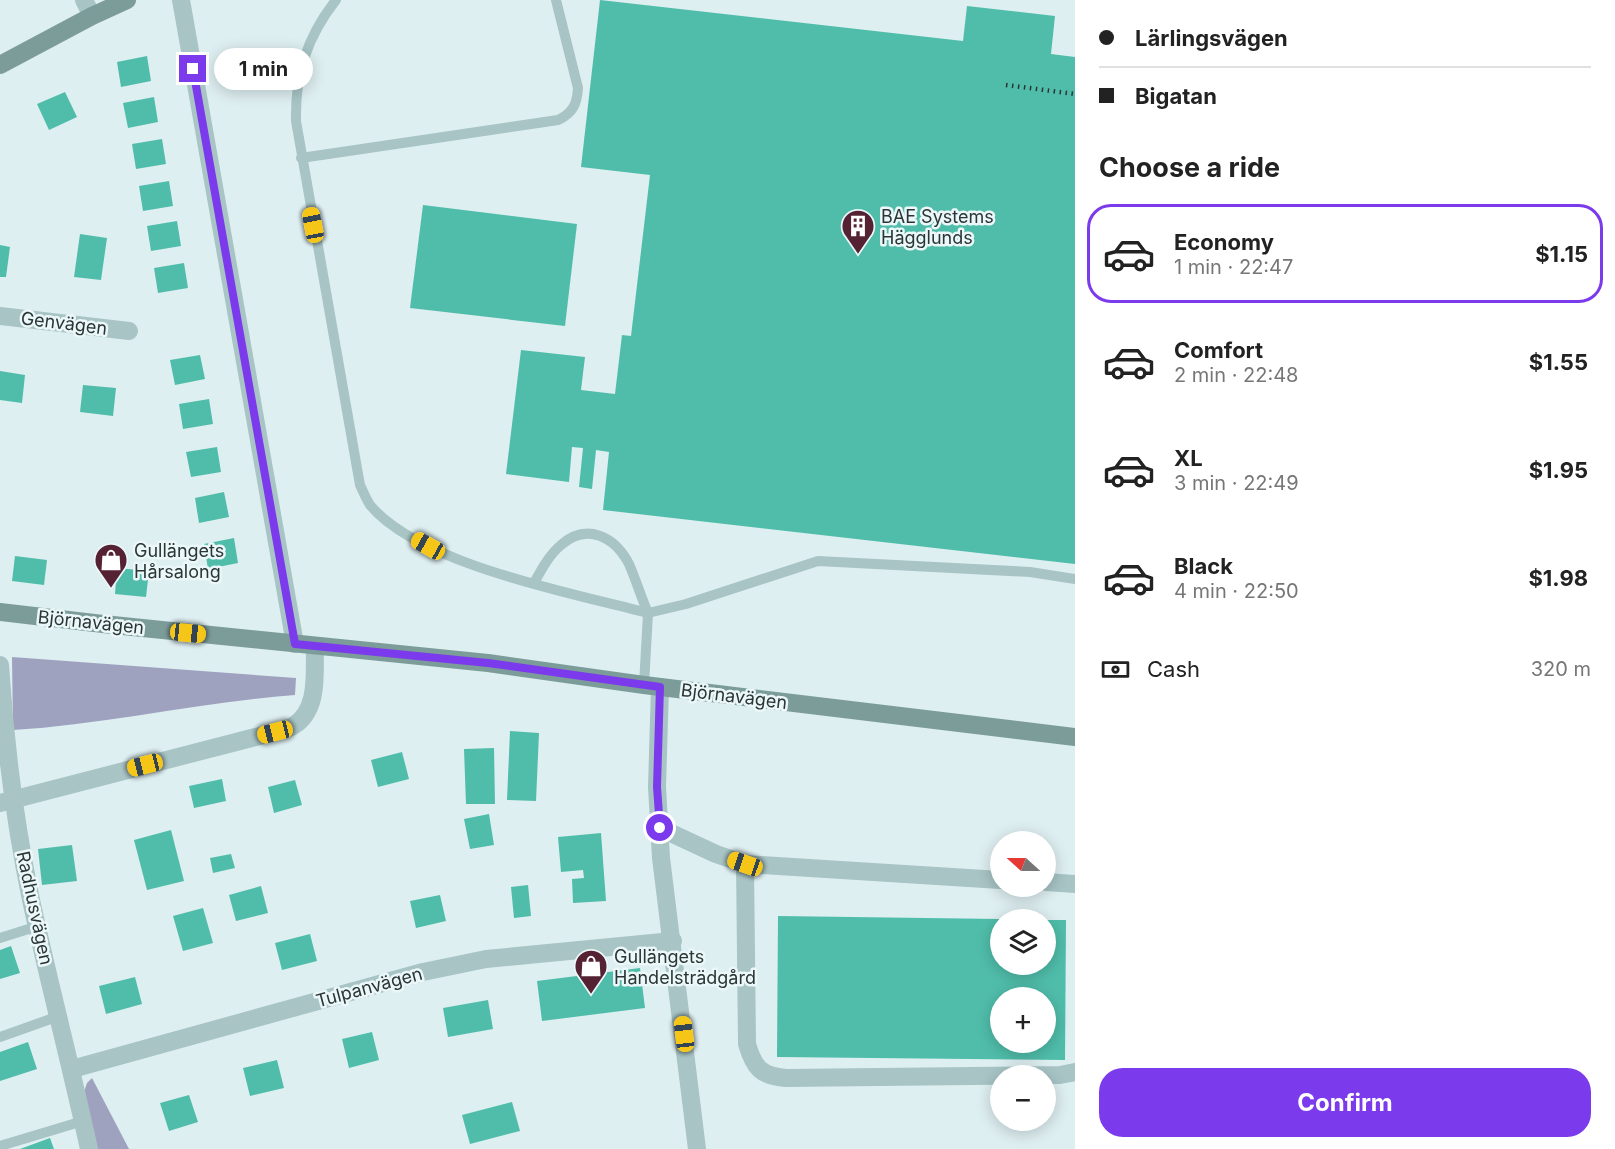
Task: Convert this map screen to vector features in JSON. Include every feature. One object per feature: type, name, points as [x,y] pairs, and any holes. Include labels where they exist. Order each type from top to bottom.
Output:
[{"type":"main road","points":[[0,65],[88,8],[127,0]]},
{"type":"main road","name":"Björnavägen","points":[[0,612],[488,663],[652,686],[1075,737]]},
{"type":"street","points":[[181,0],[295,644]]},
{"type":"street","name":"Genvägen","points":[[0,316],[129,331]]},
{"type":"street","points":[[7,800],[275,732],[294,725],[309,708],[314,692],[315,646]]},
{"type":"street","name":"Radhusvägen","points":[[0,665],[7,800],[89,1149]]},
{"type":"street","points":[[652,686],[661,858],[697,1149]]},
{"type":"street","points":[[660,828],[716,854],[745,864],[990,879]]},
{"type":"street","points":[[745,864],[747,1044],[754,1064],[762,1072],[772,1077],[786,1078],[1060,1075],[1075,1072]]},
{"type":"street","points":[[1056,883],[1075,884]]},
{"type":"street","name":"Tulpanvägen","points":[[72,1069],[423,972],[486,959],[673,941]]},
{"type":"lane","points":[[336,0],[311,40],[301,63],[297,81],[296,121],[360,484],[369,503],[384,519],[403,533],[460,560],[534,583],[648,613],[686,604],[818,561],[1030,572],[1075,579]]},
{"type":"lane","points":[[301,158],[558,120],[565,117],[577,101],[578,88],[556,0]]},
{"type":"lane","points":[[534,583],[544,564],[560,545],[571,537],[583,533],[595,533],[607,538],[619,549],[628,564],[648,613],[652,686]]},
{"type":"lane","points":[[0,938],[38,926]]},
{"type":"lane","points":[[0,1037],[59,1016]]},
{"type":"lane","points":[[0,1146],[83,1121]]},
{"type":"shaded area","points":[[12,657],[296,678],[295,695],[13,730]]},
{"type":"shaded area","points":[[92,1078],[129,1149],[96,1149],[84,1092],[87,1083]]},
{"type":"building","name":"BAE Systems Hägglunds","points":[[600,0],[963,41],[967,6],[1055,16],[1051,54],[1075,57],[1075,564],[603,510],[609,452],[596,450],[592,489],[579,487],[583,448],[572,447],[569,482],[506,474],[521,350],[585,357],[581,390],[615,394],[622,335],[631,336],[650,175],[581,167]]},
{"type":"building","points":[[147,56],[151,81],[121,87],[117,62]]},
{"type":"building","points":[[65,92],[77,117],[49,130],[37,104]]},
{"type":"building","points":[[154,97],[158,122],[128,128],[123,103]]},
{"type":"building","points":[[162,139],[166,164],[136,169],[132,144]]},
{"type":"building","points":[[169,181],[173,206],[143,211],[139,186]]},
{"type":"building","points":[[423,205],[577,224],[565,326],[410,308]]},
{"type":"building","points":[[177,221],[181,246],[151,251],[147,226]]},
{"type":"building","points":[[80,234],[107,238],[101,280],[74,277]]},
{"type":"building","points":[[0,245],[10,247],[6,277],[0,277]]},
{"type":"building","points":[[184,263],[188,288],[158,293],[154,268]]},
{"type":"building","points":[[200,355],[205,379],[175,385],[170,360]]},
{"type":"building","points":[[0,371],[25,375],[22,403],[0,400]]},
{"type":"building","points":[[83,385],[116,388],[113,416],[80,412]]},
{"type":"building","points":[[209,399],[213,424],[183,429],[179,404]]},
{"type":"building","points":[[217,447],[221,472],[191,477],[186,452]]},
{"type":"building","points":[[224,492],[229,517],[199,523],[195,498]]},
{"type":"building","points":[[234,538],[238,563],[208,569],[204,544]]},
{"type":"building","points":[[15,556],[47,560],[44,585],[12,581]]},
{"type":"building","points":[[117,568],[149,571],[146,597],[115,594]]},
{"type":"building","points":[[510,731],[539,733],[536,801],[507,800]]},
{"type":"building","points":[[494,748],[495,804],[466,804],[464,749]]},
{"type":"building","points":[[402,752],[409,779],[378,787],[371,760]]},
{"type":"building","points":[[222,779],[226,801],[194,808],[189,786]]},
{"type":"building","points":[[295,780],[302,805],[274,813],[268,787]]},
{"type":"building","points":[[489,814],[494,845],[470,849],[464,819]]},
{"type":"building","points":[[171,830],[184,881],[147,890],[134,840]]},
{"type":"building","points":[[601,833],[606,901],[573,903],[572,879],[584,878],[583,870],[561,872],[558,837]]},
{"type":"building","points":[[72,845],[77,881],[42,885],[38,849]]},
{"type":"building","points":[[231,854],[235,868],[213,873],[210,858]]},
{"type":"building","points":[[528,885],[531,916],[514,918],[511,887]]},
{"type":"building","points":[[261,886],[268,913],[236,921],[229,895]]},
{"type":"building","points":[[440,895],[446,921],[416,928],[410,901]]},
{"type":"building","points":[[203,908],[213,943],[183,951],[173,916]]},
{"type":"building","points":[[778,916],[990,919],[990,975],[1056,975],[1056,920],[1066,920],[1065,1060],[777,1057]]},
{"type":"building","points":[[310,934],[317,961],[282,970],[275,943]]},
{"type":"building","points":[[11,946],[20,973],[0,979],[0,950]]},
{"type":"building","name":"Gullängets Handelsträdgård","points":[[640,968],[645,1008],[542,1021],[537,981]]},
{"type":"building","points":[[135,977],[142,1004],[106,1014],[99,986]]},
{"type":"building","points":[[488,1000],[493,1029],[448,1037],[443,1008]]},
{"type":"building","points":[[372,1032],[379,1060],[349,1068],[342,1039]]},
{"type":"building","points":[[28,1042],[37,1069],[0,1081],[0,1052]]},
{"type":"building","points":[[277,1060],[284,1088],[250,1096],[243,1068]]},
{"type":"building","points":[[189,1095],[198,1122],[169,1131],[160,1103]]},
{"type":"building","points":[[512,1102],[520,1131],[470,1144],[462,1115]]},
{"type":"building","points":[[50,1138],[54,1149],[20,1149]]},
{"type":"railway","points":[[1006,85],[1075,94]]},
{"type":"place","name":"BAE Systems Hägglunds","points":[[858,255]]},
{"type":"place","name":"Gullängets Hårsalong","points":[[111,589]]},
{"type":"place","name":"Gullängets Handelsträdgård","points":[[591,995]]},
{"type":"route","points":[[193,69],[295,644],[488,663],[660,687],[657,787],[660,828]]}]
